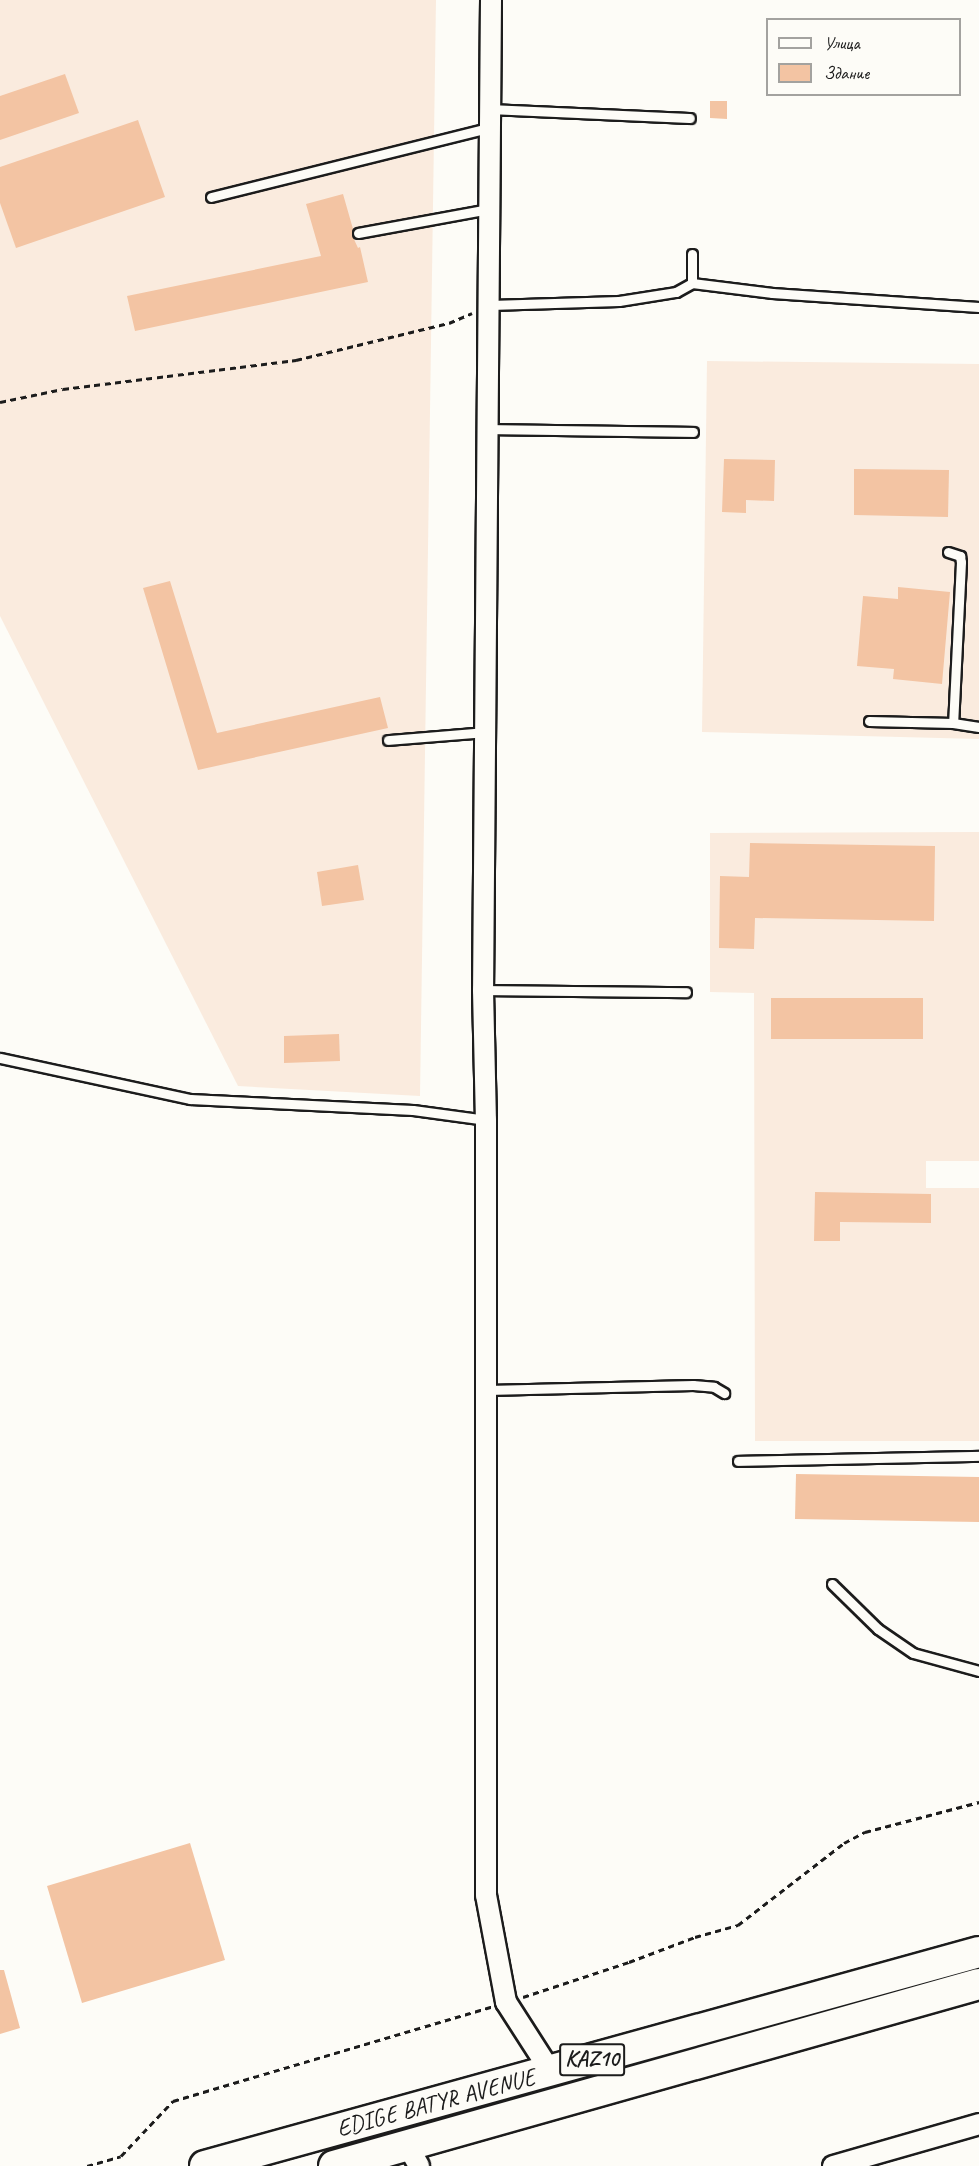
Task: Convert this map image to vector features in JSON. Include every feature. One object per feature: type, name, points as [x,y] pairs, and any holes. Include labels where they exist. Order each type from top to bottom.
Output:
[{"type":"main road","name":"EDIGE BATYR AVENUE","points":[[205,2166],[979,1952]]},
{"type":"main road","name":"EDIGE BATYR AVENUE","points":[[334,2166],[413,2156],[979,1984]]},
{"type":"street","points":[[490,0],[488,119],[490,305],[483,990],[487,1390],[486,1895],[506,2002],[551,2072]]},
{"type":"street","points":[[833,2166],[883,2159],[979,2124]]},
{"type":"lane","points":[[211,196],[488,119],[690,118]]},
{"type":"lane","points":[[358,233],[489,209]]},
{"type":"lane","points":[[692,254],[692,283]]},
{"type":"lane","points":[[490,305],[619,300],[676,292],[692,283],[772,293],[979,307]]},
{"type":"lane","points":[[488,429],[693,432]]},
{"type":"lane","points":[[948,552],[960,556],[962,562],[953,723]]},
{"type":"lane","points":[[869,721],[953,723],[979,727]]},
{"type":"lane","points":[[388,740],[485,732]]},
{"type":"lane","points":[[483,990],[686,992]]},
{"type":"lane","points":[[0,1058],[190,1100],[412,1110],[486,1120]]},
{"type":"lane","points":[[487,1390],[693,1385],[714,1387],[724,1393]]},
{"type":"lane","points":[[738,1461],[979,1456]]},
{"type":"lane","points":[[831,1584],[878,1629],[913,1653],[979,1671]]},
{"type":"path","points":[[0,402],[63,389],[296,360],[449,323],[490,305]]},
{"type":"path","points":[[87,2166],[121,2156],[173,2101],[506,2002],[629,1962],[695,1937],[738,1925],[844,1843],[865,1832],[979,1802]]},
{"type":"shaded area","points":[[0,0],[436,0],[420,1096],[238,1086],[0,616]]},
{"type":"shaded area","points":[[707,361],[979,364],[979,739],[702,732]]},
{"type":"shaded area","points":[[979,832],[979,1161],[926,1161],[926,1188],[979,1188],[979,1441],[755,1441],[754,993],[710,992],[710,833]]},
{"type":"building","points":[[65,74],[79,113],[0,140],[0,96]]},
{"type":"building","points":[[710,101],[727,101],[727,119],[710,118]]},
{"type":"building","points":[[138,120],[165,197],[16,248],[0,203],[0,167]]},
{"type":"building","points":[[343,194],[353,229],[352,235],[358,248],[360,247],[368,282],[135,331],[127,296],[321,256],[306,204]]},
{"type":"building","points":[[724,459],[775,460],[774,501],[746,500],[746,513],[722,512]]},
{"type":"building","points":[[854,469],[949,470],[948,517],[854,515]]},
{"type":"building","points":[[170,581],[217,733],[380,697],[388,728],[198,770],[143,588]]},
{"type":"building","points":[[898,587],[950,592],[942,684],[893,679],[894,669],[857,666],[863,596],[898,599]]},
{"type":"building","points":[[750,843],[935,846],[934,921],[755,918],[754,949],[719,948],[720,876],[749,877]]},
{"type":"building","points":[[358,865],[364,900],[322,906],[317,872]]},
{"type":"building","points":[[771,998],[923,998],[923,1039],[771,1039]]},
{"type":"building","points":[[339,1034],[340,1061],[284,1063],[284,1036]]},
{"type":"building","points":[[815,1192],[931,1194],[931,1223],[840,1222],[840,1241],[814,1241]]},
{"type":"building","points":[[796,1474],[979,1477],[979,1522],[795,1519]]},
{"type":"building","points":[[190,1843],[225,1960],[82,2003],[47,1886]]},
{"type":"building","points":[[0,1970],[4,1970],[20,2028],[0,2034]]}]
